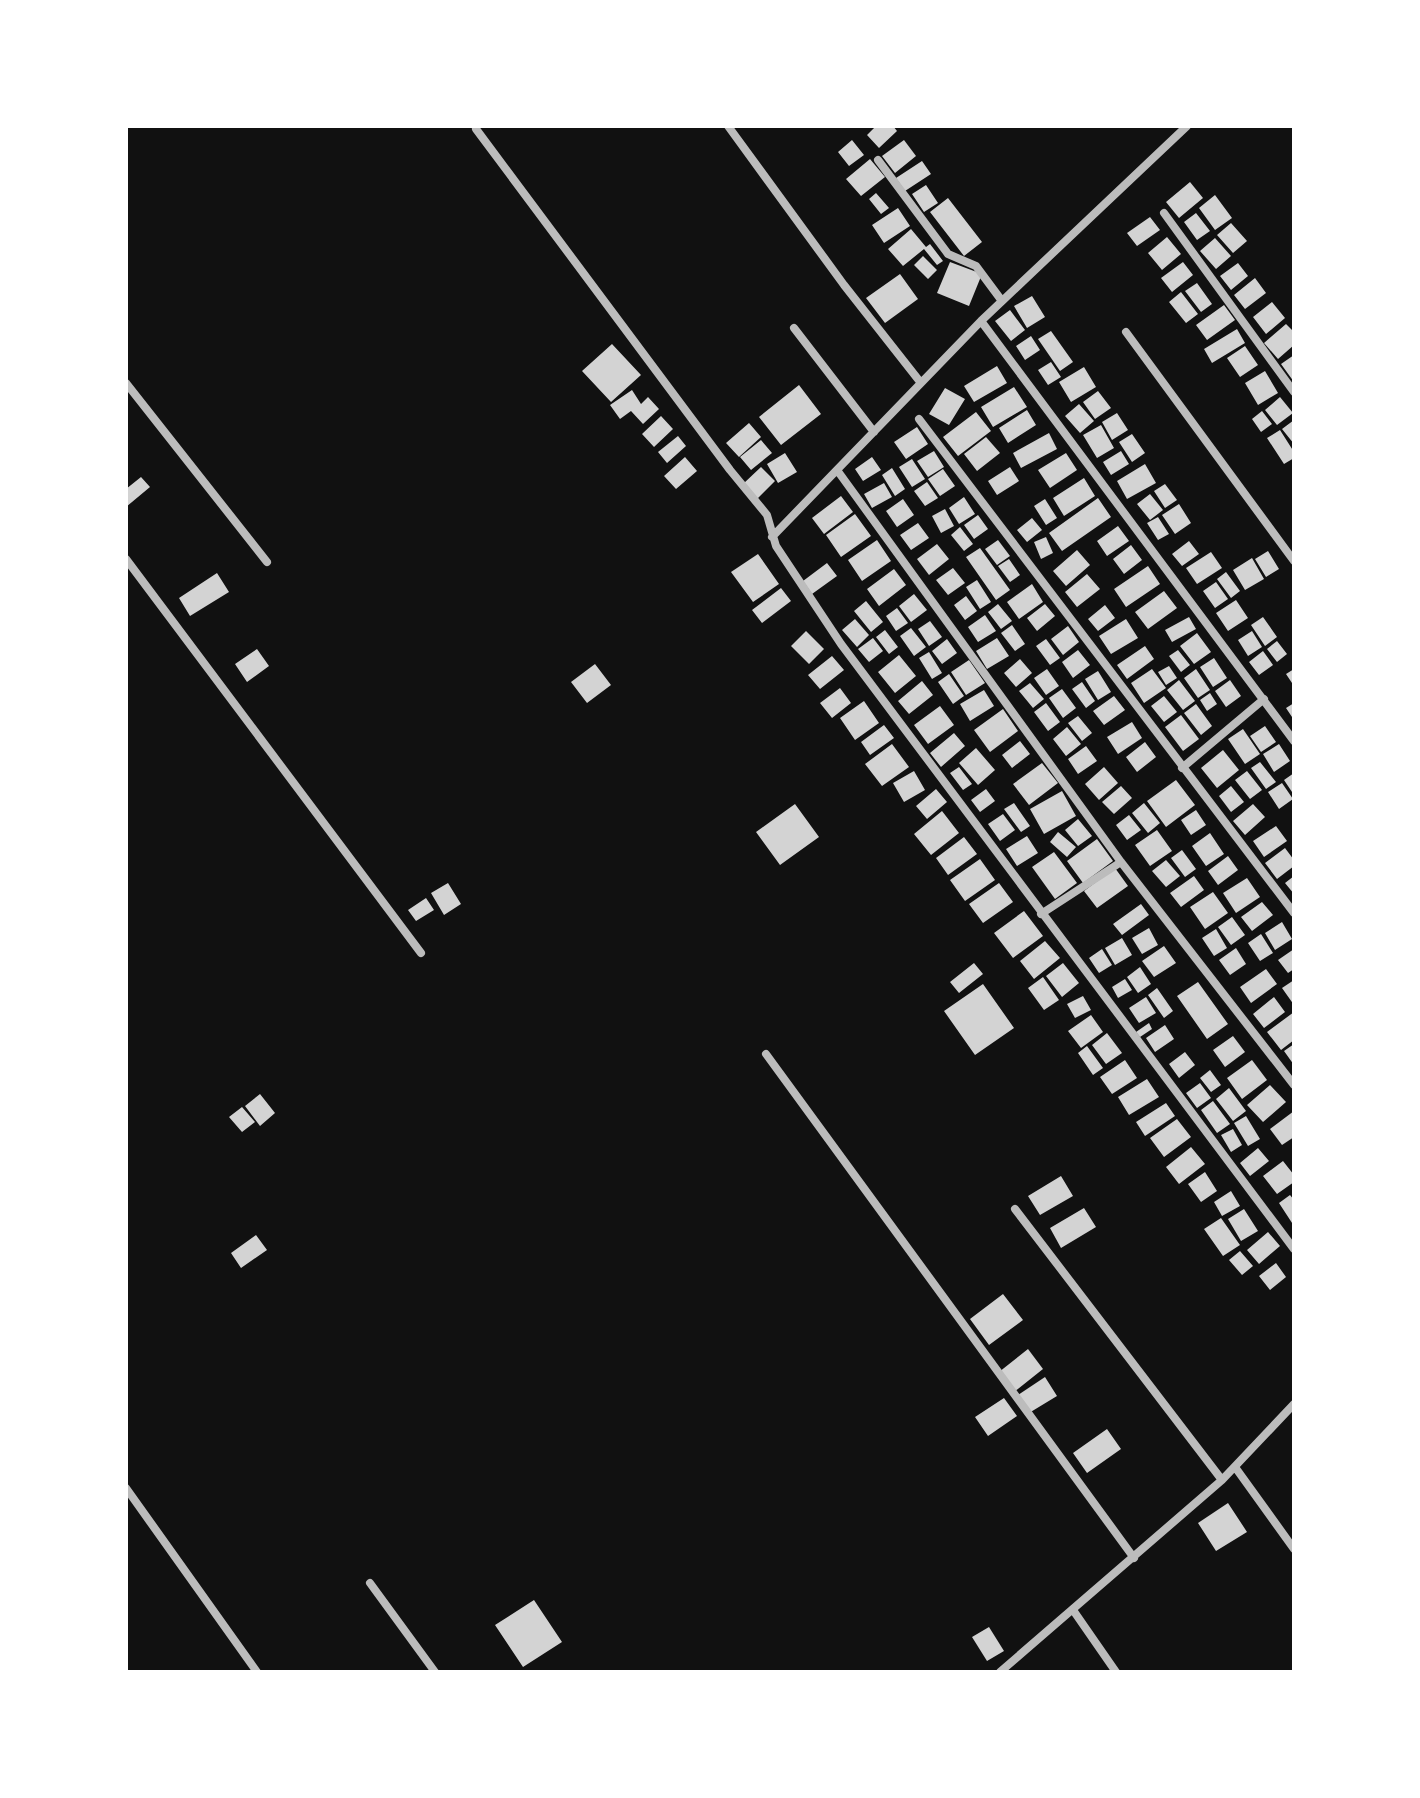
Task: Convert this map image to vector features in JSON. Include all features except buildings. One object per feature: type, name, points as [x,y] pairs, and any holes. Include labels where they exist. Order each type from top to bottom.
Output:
[{"type":"street","points":[[728,126],[844,285],[921,383]]},
{"type":"street","points":[[772,537],[981,321],[1187,126]]},
{"type":"street","points":[[476,129],[730,470],[767,515],[772,537],[841,644],[1294,1249]]},
{"type":"street","points":[[878,160],[948,254],[976,266],[1002,301]]},
{"type":"street","points":[[1164,213],[1294,392]]},
{"type":"street","points":[[981,321],[1294,741]]},
{"type":"street","points":[[794,328],[874,432]]},
{"type":"street","points":[[1126,332],[1294,561]]},
{"type":"street","points":[[126,383],[267,562]]},
{"type":"street","points":[[919,419],[1294,913]]},
{"type":"street","points":[[837,470],[1121,862],[1294,1085]]},
{"type":"street","points":[[126,559],[421,953]]},
{"type":"street","points":[[1182,768],[1264,699]]},
{"type":"street","points":[[1041,914],[1121,862]]},
{"type":"street","points":[[766,1054],[1134,1558]]},
{"type":"street","points":[[1015,1209],[1222,1480]]},
{"type":"street","points":[[1000,1672],[1222,1480],[1294,1404]]},
{"type":"street","points":[[1235,1467],[1294,1549]]},
{"type":"street","points":[[126,1488],[257,1672]]},
{"type":"street","points":[[370,1583],[435,1672]]},
{"type":"street","points":[[1073,1610],[1116,1672]]}]
